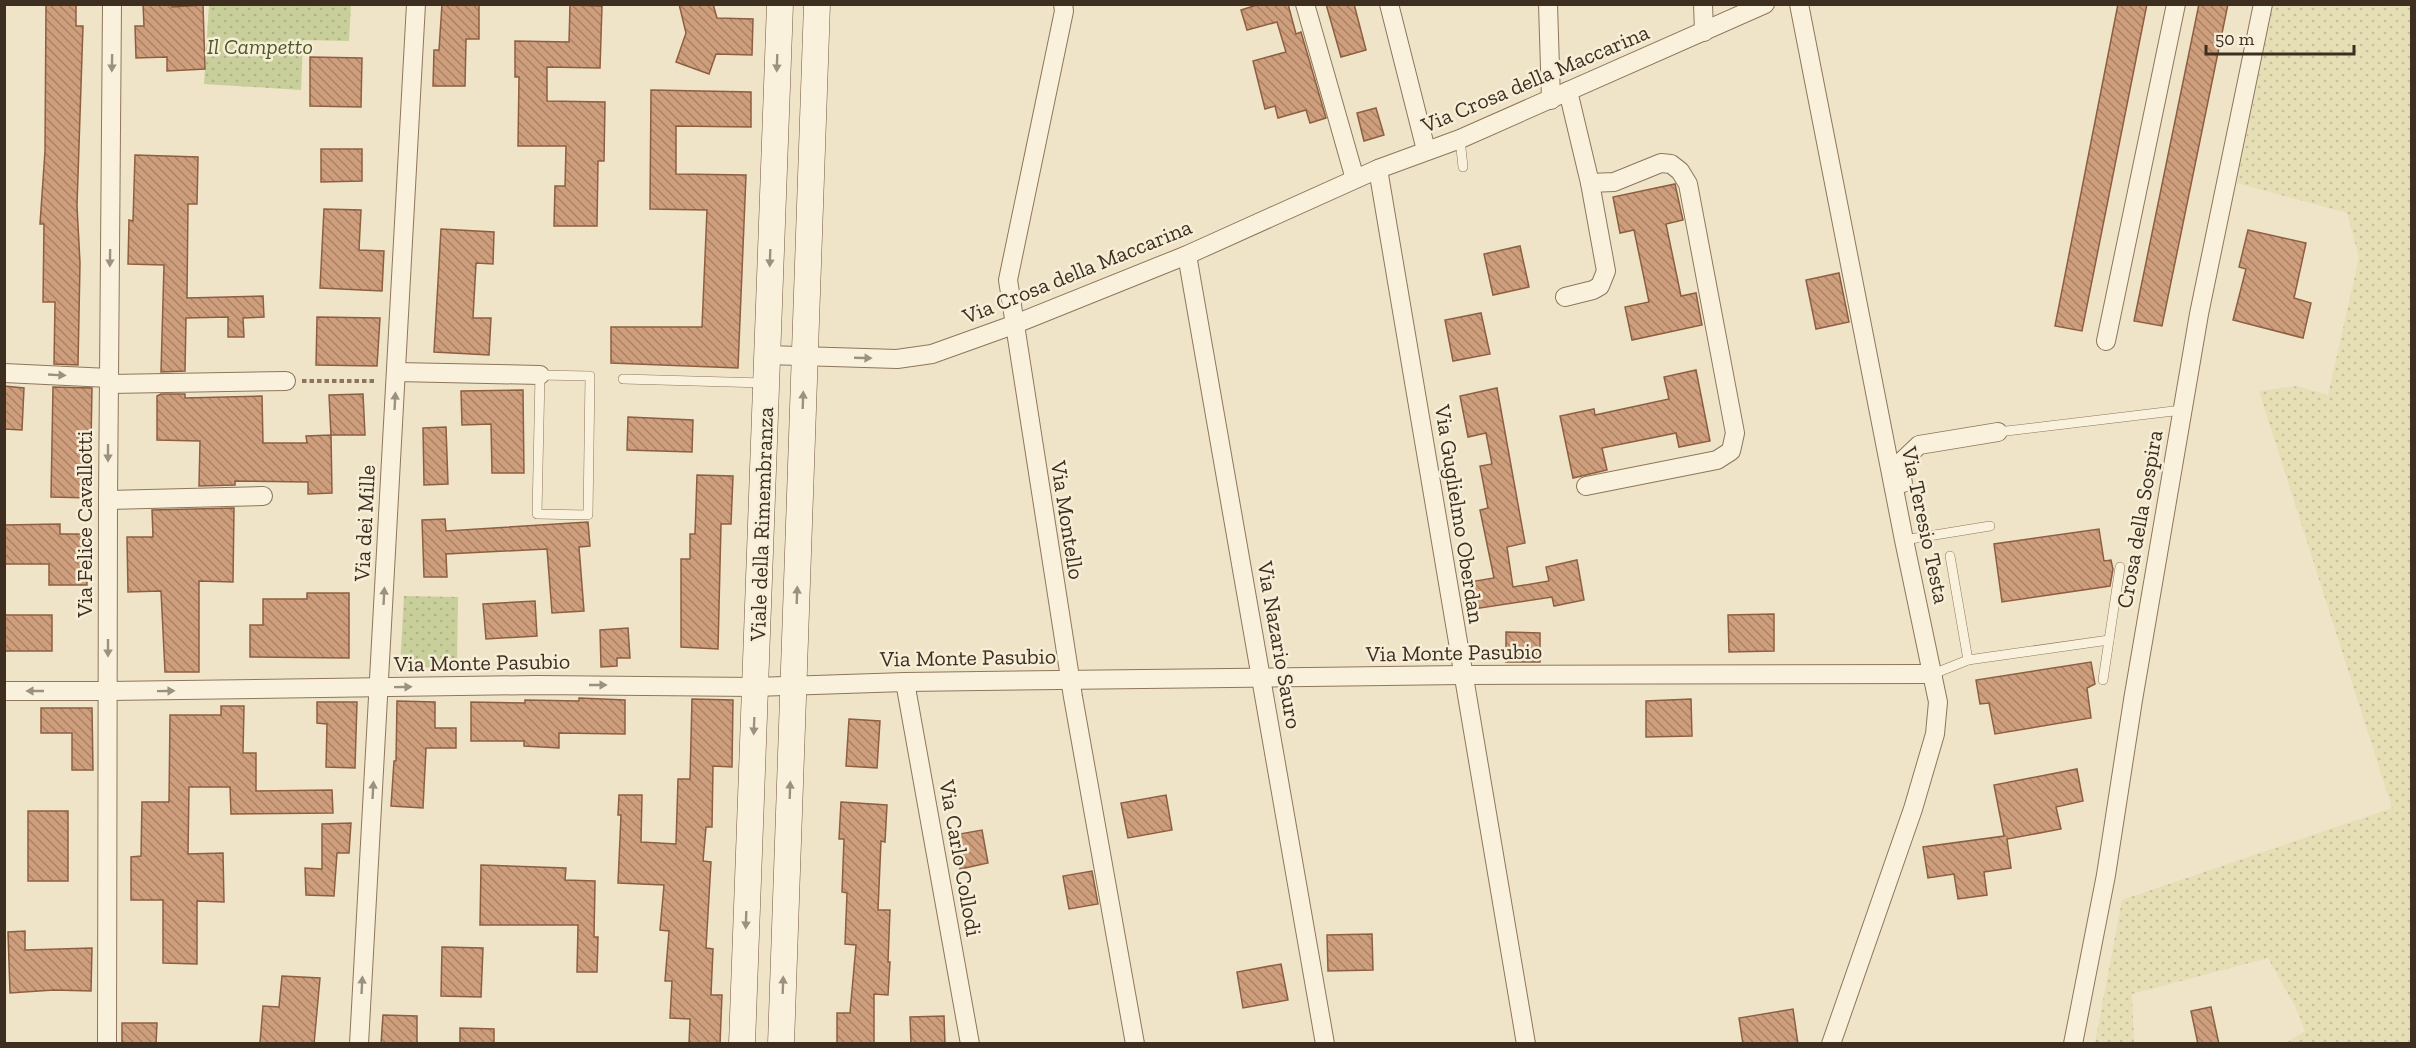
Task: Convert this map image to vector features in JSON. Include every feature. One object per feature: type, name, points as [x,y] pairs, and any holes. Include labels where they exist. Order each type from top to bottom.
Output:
[{"type":"street","name":"Via Felice Cavallotti","points":[[107,1044],[112,4]]},
{"type":"street","name":"Via dei Mille","points":[[359,1044],[416,4]]},
{"type":"street","name":"Viale della Rimembranza","points":[[742,1044],[780,4]]},
{"type":"street","name":"Viale della Rimembranza","points":[[781,1044],[817,4]]},
{"type":"street","name":"Via Montello","points":[[1062,4],[1064,11],[1008,280],[1013,325],[1070,680],[1135,1044]]},
{"type":"street","points":[[1305,4],[1355,179]]},
{"type":"street","points":[[1389,4],[1426,150]]},
{"type":"street","points":[[1548,4],[1560,96],[1590,183],[1606,272],[1600,286],[1565,297]]},
{"type":"street","points":[[1703,4],[1704,32]]},
{"type":"street","name":"Via Crosa della Maccarina","points":[[767,355],[916,358],[1013,325],[1187,255],[1377,169],[1460,139],[1765,4]]},
{"type":"street","name":"Via Teresio Testa","points":[[1799,4],[1909,539],[1938,702],[1935,734],[1913,809],[1831,1044]]},
{"type":"street","points":[[2106,341],[2176,4]]},
{"type":"street","name":"Crosa della Sospira","points":[[2073,1044],[2106,875],[2118,790],[2199,314],[2264,4]]},
{"type":"street","points":[[1586,486],[1717,460],[1731,451],[1736,433],[1688,183],[1680,171],[1671,164],[1661,163],[1614,182],[1590,183]]},
{"type":"street","name":"Via Guglielmo Oberdan","points":[[1377,169],[1526,1044]]},
{"type":"street","name":"Via Nazario Sauro","points":[[1187,255],[1325,1044]]},
{"type":"street","points":[[396,372],[540,375]]},
{"type":"street","points":[[4,373],[109,381],[286,381]]},
{"type":"street","points":[[1909,539],[1899,464],[1919,445],[1998,432]]},
{"type":"street","points":[[108,500],[263,496]]},
{"type":"street","name":"Via Monte Pasubio","points":[[4,691],[108,692],[536,685],[755,687],[905,682],[1462,675],[1932,674]]},
{"type":"street","name":"Via Carlo Collodi","points":[[905,682],[970,1044]]},
{"type":"lane","points":[[1460,139],[1463,167]]},
{"type":"lane","points":[[540,375],[590,376],[588,514],[537,514],[540,375]]},
{"type":"lane","points":[[623,379],[766,383]]},
{"type":"lane","points":[[1998,432],[2182,410]]},
{"type":"lane","points":[[1909,539],[1990,526]]},
{"type":"lane","points":[[1950,556],[1968,660]]},
{"type":"lane","points":[[2103,680],[2120,567]]},
{"type":"lane","points":[[1932,674],[1968,660],[2109,640]]},
{"type":"path","points":[[286,381],[378,381]]},
{"type":"shaded area","points":[[2273,5],[2411,5],[2411,1043],[2286,1043],[2305,1031],[2296,1008],[2268,958],[2132,994],[2134,1043],[2095,1043],[2122,900],[2392,808],[2259,391],[2297,386],[2328,395],[2359,258],[2347,213],[2237,183]]},
{"type":"green space","name":"Il Campetto","points":[[209,5],[351,5],[349,41],[303,40],[301,90],[204,84]]},
{"type":"green space","points":[[404,596],[458,597],[457,668],[400,667]]},
{"type":"building","points":[[46,4],[76,4],[76,26],[83,26],[77,206],[80,263],[78,365],[54,364],[55,302],[43,302],[44,224],[40,224],[45,151]]},
{"type":"building","points":[[143,4],[172,4],[172,7],[203,5],[205,69],[167,71],[167,57],[136,58],[135,26],[144,26]]},
{"type":"building","points":[[442,4],[479,4],[479,39],[466,39],[465,86],[433,86],[434,50],[439,50]]},
{"type":"building","points":[[679,4],[713,4],[717,18],[753,19],[752,55],[716,54],[709,74],[676,62],[686,33]]},
{"type":"building","points":[[1260,4],[1288,4],[1296,34],[1301,32],[1326,118],[1310,123],[1306,110],[1278,118],[1275,106],[1265,109],[1253,61],[1286,52],[1277,22],[1247,30],[1241,10]]},
{"type":"building","points":[[1326,4],[1354,4],[1366,50],[1341,57]]},
{"type":"building","points":[[2118,4],[2147,4],[2082,331],[2055,326]]},
{"type":"building","points":[[2199,4],[2228,4],[2162,326],[2134,321]]},
{"type":"building","points":[[570,5],[602,6],[600,68],[547,67],[547,101],[605,102],[604,161],[598,161],[597,226],[554,226],[555,186],[565,186],[566,146],[518,146],[519,77],[515,77],[515,41],[569,42]]},
{"type":"building","points":[[310,57],[362,58],[361,107],[310,106]]},
{"type":"building","points":[[651,90],[751,92],[751,127],[676,126],[676,174],[746,175],[738,368],[611,363],[611,327],[702,327],[707,210],[650,209]]},
{"type":"building","points":[[1376,108],[1384,135],[1364,141],[1357,113]]},
{"type":"building","points":[[321,149],[362,149],[362,181],[321,182]]},
{"type":"building","points":[[135,155],[198,157],[197,204],[188,204],[187,298],[263,296],[264,317],[243,318],[244,337],[228,337],[228,317],[186,318],[185,371],[161,372],[164,265],[128,264],[129,220],[133,221]]},
{"type":"building","points":[[1675,184],[1683,220],[1666,224],[1681,296],[1696,293],[1702,325],[1632,340],[1625,307],[1649,302],[1634,230],[1620,233],[1613,197]]},
{"type":"building","points":[[324,209],[361,210],[359,250],[384,251],[382,291],[320,288]]},
{"type":"building","points":[[441,229],[494,232],[493,264],[476,263],[473,318],[491,318],[489,355],[434,352]]},
{"type":"building","points":[[2248,230],[2306,243],[2294,298],[2311,303],[2303,338],[2233,320],[2246,269],[2239,267]]},
{"type":"building","points":[[1520,246],[1529,287],[1493,295],[1484,254]]},
{"type":"building","points":[[1839,273],[1849,322],[1816,329],[1806,280]]},
{"type":"building","points":[[1481,313],[1490,354],[1453,361],[1445,320]]},
{"type":"building","points":[[317,317],[380,318],[377,366],[316,365]]},
{"type":"building","points":[[1696,370],[1710,441],[1679,447],[1676,433],[1602,448],[1607,470],[1573,478],[1560,416],[1594,409],[1595,415],[1669,399],[1664,377]]},
{"type":"building","points":[[4,386],[24,388],[22,430],[4,429]]},
{"type":"building","points":[[53,387],[92,388],[90,498],[51,497]]},
{"type":"building","points":[[1497,388],[1525,543],[1507,547],[1513,587],[1549,581],[1546,567],[1577,560],[1584,600],[1554,606],[1552,597],[1474,609],[1469,582],[1494,578],[1480,510],[1488,508],[1480,466],[1492,464],[1486,433],[1468,437],[1460,396]]},
{"type":"building","points":[[523,390],[524,473],[492,473],[491,424],[462,425],[461,391]]},
{"type":"building","points":[[185,394],[185,398],[262,396],[263,443],[307,443],[306,436],[331,435],[332,493],[308,494],[308,482],[235,481],[235,485],[199,486],[200,441],[157,440],[157,396]]},
{"type":"building","points":[[363,394],[365,435],[331,435],[329,395]]},
{"type":"building","points":[[628,417],[693,420],[692,452],[627,450]]},
{"type":"building","points":[[446,427],[448,484],[424,485],[423,428]]},
{"type":"building","points":[[697,475],[733,476],[731,524],[721,524],[718,649],[681,647],[681,559],[690,559],[690,534],[695,534]]},
{"type":"building","points":[[234,508],[233,582],[199,581],[199,672],[165,672],[161,591],[128,592],[127,537],[153,537],[152,510]]},
{"type":"building","points":[[445,519],[446,531],[588,522],[590,546],[579,547],[584,611],[552,613],[547,549],[446,554],[447,577],[424,577],[422,520]]},
{"type":"building","points":[[60,524],[60,534],[86,534],[87,585],[49,585],[49,564],[4,564],[4,525]]},
{"type":"building","points":[[2099,529],[2104,561],[2111,560],[2113,569],[2110,586],[2002,602],[1994,544]]},
{"type":"building","points":[[307,593],[349,593],[349,658],[250,657],[250,625],[263,625],[263,599],[307,599]]},
{"type":"building","points":[[535,601],[537,636],[486,639],[483,604]]},
{"type":"building","points":[[1774,614],[1774,651],[1729,652],[1728,615]]},
{"type":"building","points":[[4,615],[52,615],[52,651],[4,651]]},
{"type":"building","points":[[628,628],[630,658],[617,658],[617,666],[601,667],[600,630]]},
{"type":"building","points":[[1506,632],[1540,633],[1540,662],[1506,662]]},
{"type":"building","points":[[2091,662],[2095,684],[2087,688],[2091,718],[1995,734],[1989,703],[1980,704],[1976,680]]},
{"type":"building","points":[[579,698],[625,700],[625,734],[559,733],[559,748],[524,746],[524,741],[471,741],[471,702],[579,701]]},
{"type":"building","points":[[692,699],[733,700],[732,767],[713,766],[712,827],[706,827],[703,861],[711,862],[706,948],[713,949],[711,995],[722,995],[720,1044],[689,1044],[690,1019],[670,1018],[672,981],[665,981],[669,931],[660,930],[664,885],[618,883],[621,815],[618,815],[619,795],[642,795],[641,842],[676,844],[678,779],[690,779]]},
{"type":"building","points":[[1691,699],[1692,736],[1646,737],[1646,701]]},
{"type":"building","points":[[397,701],[435,702],[435,728],[456,728],[456,748],[426,748],[423,808],[391,806],[394,761],[396,761]]},
{"type":"building","points":[[317,702],[357,702],[355,768],[326,767],[327,724],[317,723]]},
{"type":"building","points":[[221,706],[244,706],[243,753],[256,753],[256,791],[332,790],[333,813],[231,814],[230,787],[189,787],[188,854],[223,853],[224,902],[197,901],[197,964],[163,963],[163,900],[131,900],[131,857],[141,856],[142,802],[169,802],[170,715],[221,715]]},
{"type":"building","points":[[41,708],[92,708],[93,770],[72,770],[72,733],[41,733]]},
{"type":"building","points":[[849,719],[880,721],[877,768],[846,766]]},
{"type":"building","points":[[2077,769],[2083,801],[2056,807],[2061,829],[2007,839],[2011,868],[1984,872],[1987,895],[1958,899],[1954,874],[1928,878],[1923,847],[2004,836],[1994,785]]},
{"type":"building","points":[[1166,795],[1172,830],[1128,838],[1121,803]]},
{"type":"building","points":[[841,802],[887,805],[885,842],[881,841],[878,910],[890,910],[888,962],[890,962],[888,995],[874,994],[874,1044],[837,1044],[837,1013],[850,1013],[856,945],[845,944],[847,893],[842,892],[844,839],[839,839]]},
{"type":"building","points":[[28,811],[68,811],[68,881],[28,881]]},
{"type":"building","points":[[351,823],[349,853],[337,853],[334,896],[306,895],[305,868],[322,869],[322,824]]},
{"type":"building","points":[[982,830],[988,863],[960,869],[954,835]]},
{"type":"building","points":[[481,865],[566,868],[565,880],[595,881],[594,937],[598,937],[597,972],[577,972],[578,925],[480,925]]},
{"type":"building","points":[[1092,871],[1098,904],[1069,909],[1063,876]]},
{"type":"building","points":[[25,931],[25,950],[92,948],[91,991],[54,990],[10,993],[8,932]]},
{"type":"building","points":[[1372,934],[1373,970],[1328,971],[1327,935]]},
{"type":"building","points":[[442,947],[483,948],[481,997],[441,996]]},
{"type":"building","points":[[1281,964],[1288,1000],[1243,1008],[1237,972]]},
{"type":"building","points":[[282,976],[320,978],[314,1044],[260,1043],[263,1006],[279,1007]]},
{"type":"building","points":[[2211,1007],[2219,1044],[2198,1044],[2191,1011]]},
{"type":"building","points":[[1793,1009],[1798,1044],[1743,1044],[1739,1018]]},
{"type":"building","points":[[383,1015],[417,1016],[417,1044],[381,1044]]},
{"type":"building","points":[[944,1016],[945,1044],[911,1044],[910,1017]]},
{"type":"building","points":[[122,1023],[157,1023],[156,1044],[122,1044]]},
{"type":"building","points":[[460,1028],[494,1029],[494,1044],[460,1044]]}]
